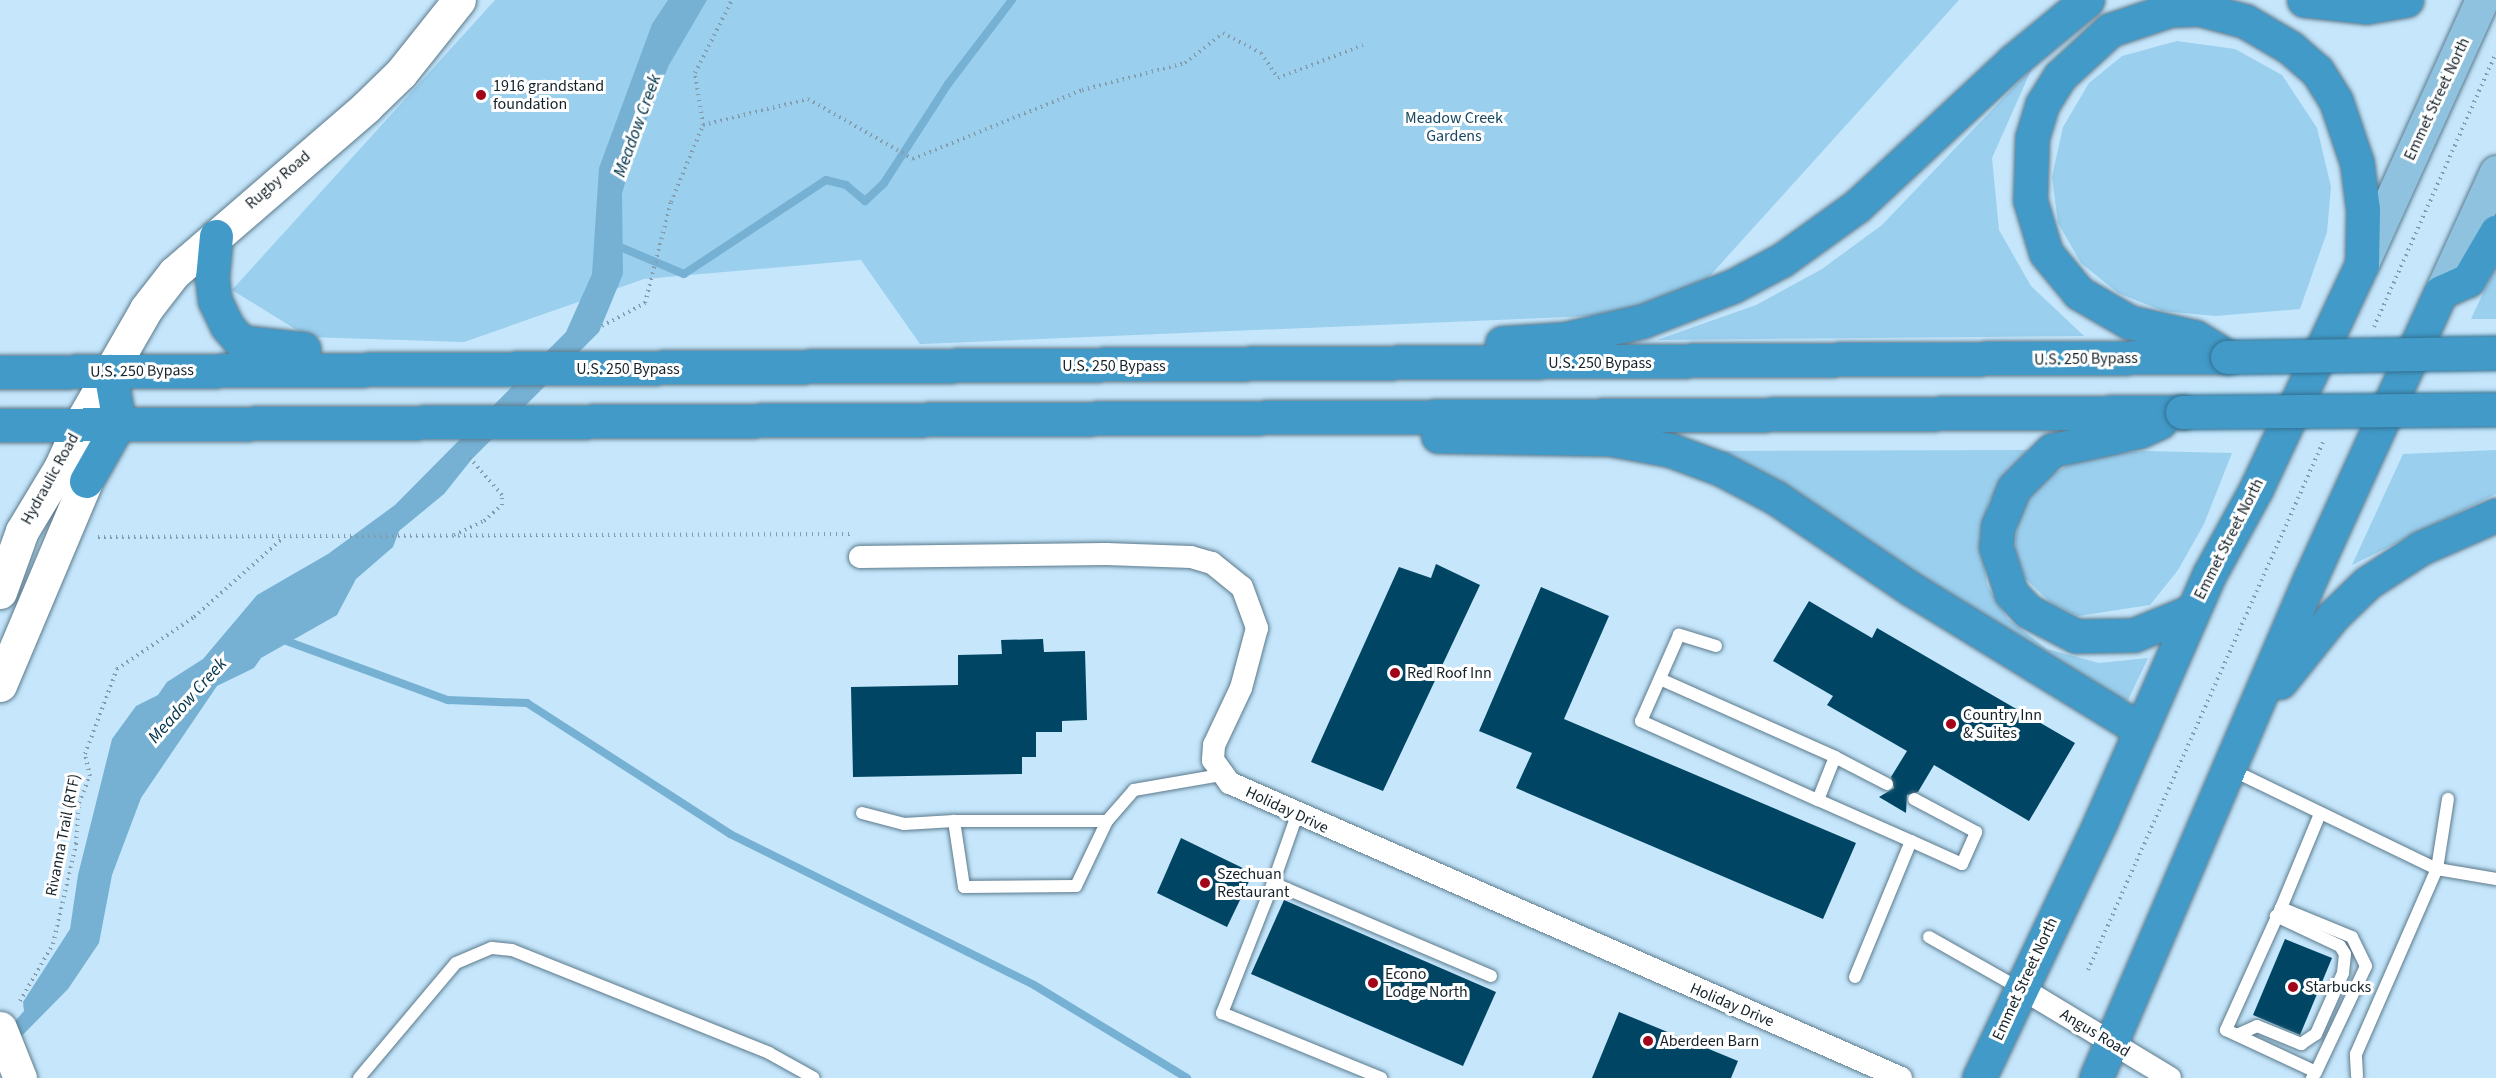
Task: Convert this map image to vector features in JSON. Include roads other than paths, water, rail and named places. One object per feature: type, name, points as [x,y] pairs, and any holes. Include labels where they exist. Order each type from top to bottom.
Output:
[{"type":"highway","points":[[1416,364],[1462,345],[1564,339],[1643,321],[1733,286],[1772,265],[1857,206],[2013,61],[2087,0]]},
{"type":"highway","points":[[2304,0],[2366,8],[2406,0]]},
{"type":"highway","points":[[2227,357],[2195,337],[2160,331],[2106,312],[2061,275],[2038,234],[2029,166],[2042,105],[2060,76],[2110,30],[2170,10],[2223,14],[2273,35],[2317,71],[2336,101],[2357,163],[2363,210],[2362,264]]},
{"type":"highway","points":[[2096,1078],[2244,732],[2441,292],[2468,280],[2496,232]]},
{"type":"highway","points":[[216,236],[215,301],[241,342],[335,352],[372,368]]},
{"type":"highway","name":"Emmet Street North","points":[[1979,1078],[2141,730],[2192,611],[2256,489],[2362,264]]},
{"type":"highway","name":"U.S. 250 Bypass","points":[[0,372],[372,368],[1416,364],[2496,353]]},
{"type":"highway","points":[[86,481],[119,423],[110,371]]},
{"type":"highway","points":[[0,425],[2496,409]]},
{"type":"highway","points":[[2182,412],[2140,431],[2052,450],[2014,488],[1998,526],[1996,547],[2004,578],[2028,612],[2076,636],[2134,635],[2192,611]]},
{"type":"highway","points":[[1233,416],[1390,435],[1610,439],[1670,450],[1721,469],[1776,498],[1911,589],[2141,730]]},
{"type":"highway","points":[[2244,732],[2307,644],[2367,583],[2421,549],[2496,515]]},
{"type":"main road","name":"Rugby Road","points":[[110,371],[146,309],[174,273],[401,73],[459,0]]},
{"type":"main road","name":"Emmet Street North","points":[[2362,264],[2482,0]]},
{"type":"main road","points":[[2441,292],[2496,172]]},
{"type":"main road","name":"Hydraulic Road","points":[[0,592],[22,531],[110,371]]},
{"type":"main road","name":"Hydraulic Road","points":[[0,685],[86,481]]},
{"type":"main road","points":[[0,1028],[20,1078]]},
{"type":"street","points":[[860,557],[1106,554],[1191,557],[1212,563],[1242,587],[1257,628],[1241,688],[1214,745],[1213,760],[1221,776]]},
{"type":"street","name":"Holiday Drive","points":[[1221,776],[1297,815],[1876,1073],[1901,1078]]},
{"type":"street","name":"Angus Road","points":[[2021,988],[2170,1078]]},
{"type":"lane","points":[[1716,646],[1678,635],[1641,721],[1962,864],[1976,832],[1914,799]]},
{"type":"lane","points":[[1660,679],[1836,757],[1887,784]]},
{"type":"lane","points":[[1818,800],[1836,757]]},
{"type":"lane","points":[[2230,769],[2437,869],[2496,879]]},
{"type":"lane","points":[[954,821],[964,887],[1076,886],[1107,821],[1134,790],[1221,776]]},
{"type":"lane","points":[[2357,1076],[2356,1054],[2437,869],[2448,798]]},
{"type":"lane","points":[[862,813],[904,824],[954,821],[1107,821]]},
{"type":"lane","points":[[2278,912],[2352,937],[2366,966],[2314,1075],[2226,1030],[2320,814]]},
{"type":"lane","points":[[1297,815],[1273,883],[1221,1013],[1381,1078]]},
{"type":"lane","points":[[1855,977],[1911,841]]},
{"type":"lane","points":[[1273,883],[1491,976]]},
{"type":"lane","points":[[2237,1035],[2257,1026],[2301,1044],[2316,1034],[2343,973],[2345,954],[2340,946],[2278,912]]},
{"type":"lane","points":[[1929,937],[2021,988]]},
{"type":"lane","points":[[359,1078],[456,963],[492,948],[512,950],[769,1053],[814,1078]]},
{"type":"water","name":"Meadow Creek","points":[[668,0],[707,0],[669,65],[634,150],[622,194],[623,274],[599,332],[472,459],[444,494],[399,531],[393,547],[356,579],[337,615],[261,658],[254,668],[217,686],[141,798],[112,875],[99,943],[68,989],[0,1058],[0,1038],[24,1011],[23,1002],[70,929],[78,875],[112,739],[136,706],[158,695],[167,682],[203,659],[257,595],[328,554],[395,505],[566,332],[592,274],[599,168],[652,24]]},
{"type":"waterway","points":[[613,244],[684,274],[826,180],[846,185],[865,201],[884,183],[948,84],[1012,0]]},
{"type":"waterway","points":[[281,639],[448,700],[527,703],[730,834],[1034,985],[1187,1078]]},
{"type":"place","name":"1916 grandstand foundation","points":[[481,95]]},
{"type":"place","name":"Red Roof Inn","points":[[1395,673]]},
{"type":"place","name":"Country Inn & Suites","points":[[1951,724]]},
{"type":"place","name":"Szechuan Restaurant","points":[[1205,883]]},
{"type":"place","name":"Econo Lodge North","points":[[1373,983]]},
{"type":"place","name":"Starbucks","points":[[2293,987]]},
{"type":"place","name":"Aberdeen Barn","points":[[1648,1041]]},
{"type":"park label","name":"Meadow Creek Gardens","points":[[1454,127]]}]
